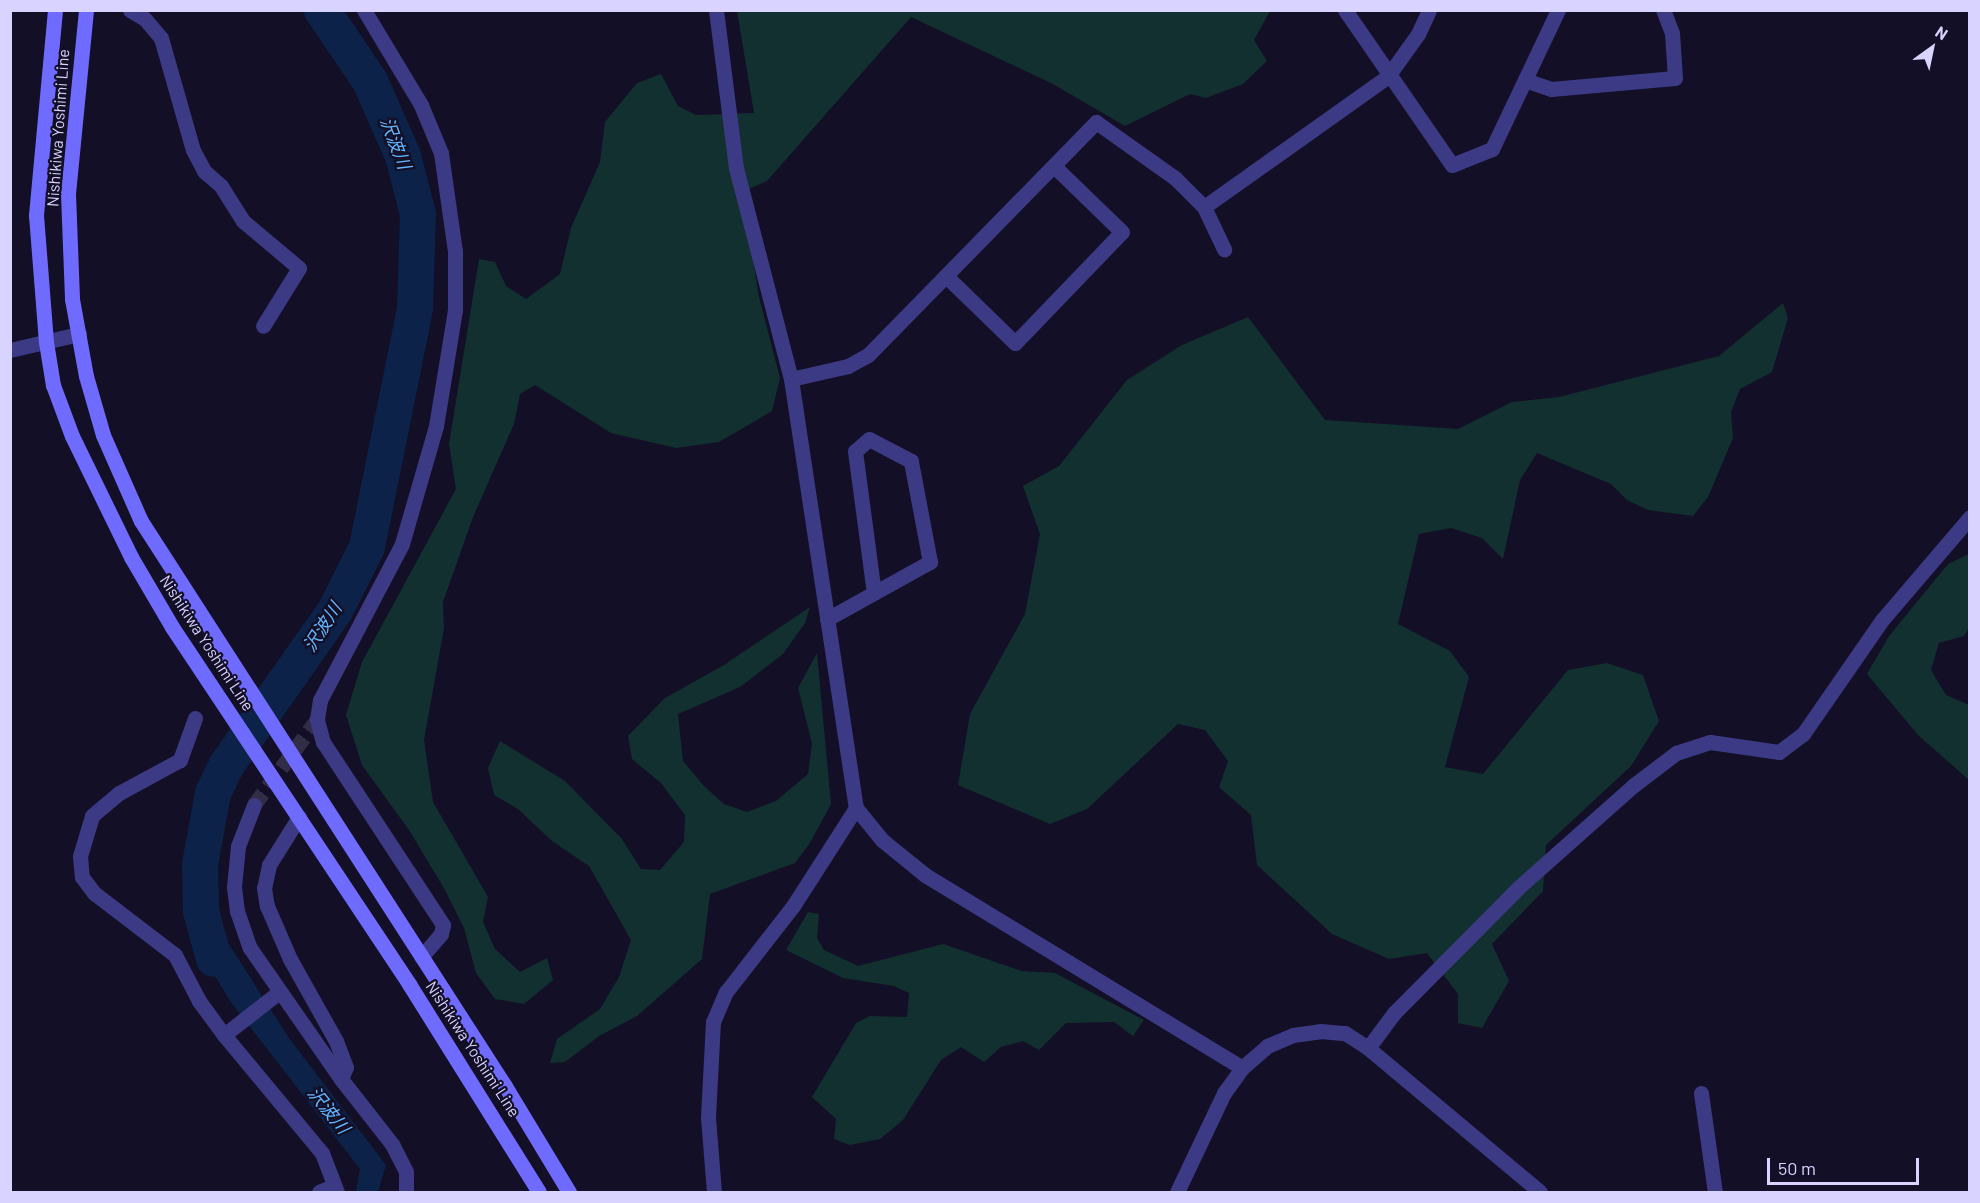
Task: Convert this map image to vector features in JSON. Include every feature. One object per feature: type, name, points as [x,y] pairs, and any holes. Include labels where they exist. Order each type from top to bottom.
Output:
[{"type":"main road","name":"Nishikiwa Yoshimi Line","points":[[55,10],[36,216],[46,342],[54,385],[96,489],[172,627],[227,707],[506,1134],[539,1192]]},
{"type":"main road","name":"Nishikiwa Yoshimi Line","points":[[86,10],[68,194],[72,299],[86,376],[103,435],[141,521],[243,684],[505,1086],[569,1192]]},
{"type":"street","points":[[130,10],[146,19],[161,38],[193,150],[204,171],[221,186],[243,221],[299,268],[263,326]]},
{"type":"street","points":[[364,10],[421,105],[441,153],[455,251],[455,310],[436,426],[402,544],[320,700],[317,720],[323,742],[443,925],[441,934],[421,957]]},
{"type":"street","points":[[716,10],[736,168],[791,380],[856,808],[882,840],[925,875],[1242,1068]]},
{"type":"street","points":[[1345,10],[1388,76],[1452,165],[1492,149],[1558,10]]},
{"type":"street","points":[[1204,207],[1388,76],[1418,34],[1429,10]]},
{"type":"street","points":[[1525,80],[1551,89],[1675,78],[1672,33],[1663,10]]},
{"type":"street","points":[[791,380],[848,366],[868,355],[1096,122],[1175,178],[1204,207],[1224,249]]},
{"type":"street","points":[[946,276],[1014,343],[1023,334],[1122,232],[1054,166]]},
{"type":"street","points":[[10,350],[79,334]]},
{"type":"street","points":[[827,620],[930,562],[911,461],[869,439],[855,451],[874,593]]},
{"type":"street","points":[[1368,1048],[1394,1013],[1519,887],[1634,785],[1676,753],[1710,742],[1779,752],[1803,734],[1882,620],[1970,517]]},
{"type":"street","points":[[195,718],[180,760],[119,793],[92,816],[82,837],[80,856],[82,877],[93,893],[176,955],[199,1001],[322,1153],[335,1189],[319,1192]]},
{"type":"street","points":[[254,806],[238,846],[234,887],[237,911],[250,948],[276,994],[392,1144],[405,1172],[406,1192]]},
{"type":"street","points":[[714,1192],[708,1117],[713,1022],[726,992],[793,906],[856,808]]},
{"type":"street","points":[[299,817],[269,865],[264,888],[267,906],[290,959],[336,1041],[346,1066],[341,1079]]},
{"type":"street","points":[[227,1033],[276,994]]},
{"type":"street","points":[[1177,1192],[1224,1093],[1242,1068],[1267,1046],[1293,1035],[1320,1031],[1346,1034],[1368,1048],[1540,1192]]},
{"type":"street","points":[[1701,1093],[1715,1192]]},
{"type":"green space","points":[[737,11],[1270,11],[1254,40],[1267,61],[1243,84],[1206,98],[1190,94],[1125,126],[1053,84],[911,17],[767,181],[742,192],[759,297],[780,378],[772,411],[719,442],[676,448],[611,433],[535,385],[520,394],[514,424],[473,517],[443,602],[444,628],[424,740],[433,802],[488,897],[483,922],[495,949],[520,972],[547,958],[553,980],[524,1004],[495,999],[476,973],[464,928],[445,890],[409,830],[362,765],[346,715],[362,662],[456,489],[449,444],[479,259],[495,262],[506,286],[526,299],[560,274],[571,228],[600,162],[605,122],[637,83],[661,74],[678,106],[696,115],[754,113]]},
{"type":"green space","points":[[1783,303],[1788,318],[1772,372],[1740,389],[1731,412],[1733,438],[1708,497],[1693,516],[1648,510],[1627,500],[1611,484],[1537,453],[1520,480],[1503,559],[1482,538],[1451,528],[1419,534],[1398,624],[1450,651],[1469,677],[1445,767],[1483,774],[1568,670],[1607,663],[1643,675],[1659,721],[1631,766],[1546,845],[1543,891],[1492,944],[1509,981],[1482,1028],[1458,1023],[1458,994],[1427,953],[1389,959],[1332,934],[1257,865],[1251,815],[1219,787],[1228,761],[1205,730],[1178,724],[1087,809],[1050,824],[958,785],[970,714],[1025,614],[1040,534],[1023,486],[1059,466],[1127,380],[1182,345],[1248,317],[1325,420],[1458,429],[1512,402],[1559,397],[1719,356]]},
{"type":"green space","points":[[1969,554],[1969,628],[1964,636],[1939,643],[1931,670],[1946,695],[1969,705],[1969,780],[1918,735],[1867,674],[1889,636],[1948,564]]},
{"type":"green space","points":[[810,607],[805,623],[783,654],[740,687],[678,714],[683,761],[704,786],[724,804],[747,812],[776,801],[808,774],[812,744],[798,688],[817,653],[831,804],[810,843],[795,863],[710,894],[702,959],[637,1016],[599,1036],[565,1062],[550,1063],[557,1039],[600,1009],[619,977],[631,940],[589,866],[552,841],[518,809],[494,795],[488,768],[500,741],[565,781],[622,839],[641,869],[660,870],[684,842],[685,815],[661,783],[632,759],[628,736],[665,698],[724,665]]},
{"type":"green space","points":[[808,912],[819,914],[817,938],[824,950],[858,966],[943,944],[1022,971],[1055,973],[1144,1020],[1133,1036],[1114,1022],[1066,1023],[1039,1050],[1023,1041],[1001,1047],[984,1062],[961,1047],[941,1060],[903,1120],[880,1139],[850,1145],[834,1139],[836,1119],[812,1097],[856,1023],[870,1016],[907,1017],[909,993],[894,986],[843,978],[786,950]]},
{"type":"water","points":[[201,911],[223,935],[289,1038],[386,1165],[378,1192],[356,1192],[360,1169],[230,1001],[208,964]]},
{"type":"waterway","name":"沢波川","points":[[214,959],[201,911],[200,864],[213,793],[226,766],[335,611],[367,547],[415,308],[418,214],[403,156],[370,81],[322,10]]},
{"type":"tunnel","points":[[254,805],[317,720]]}]
